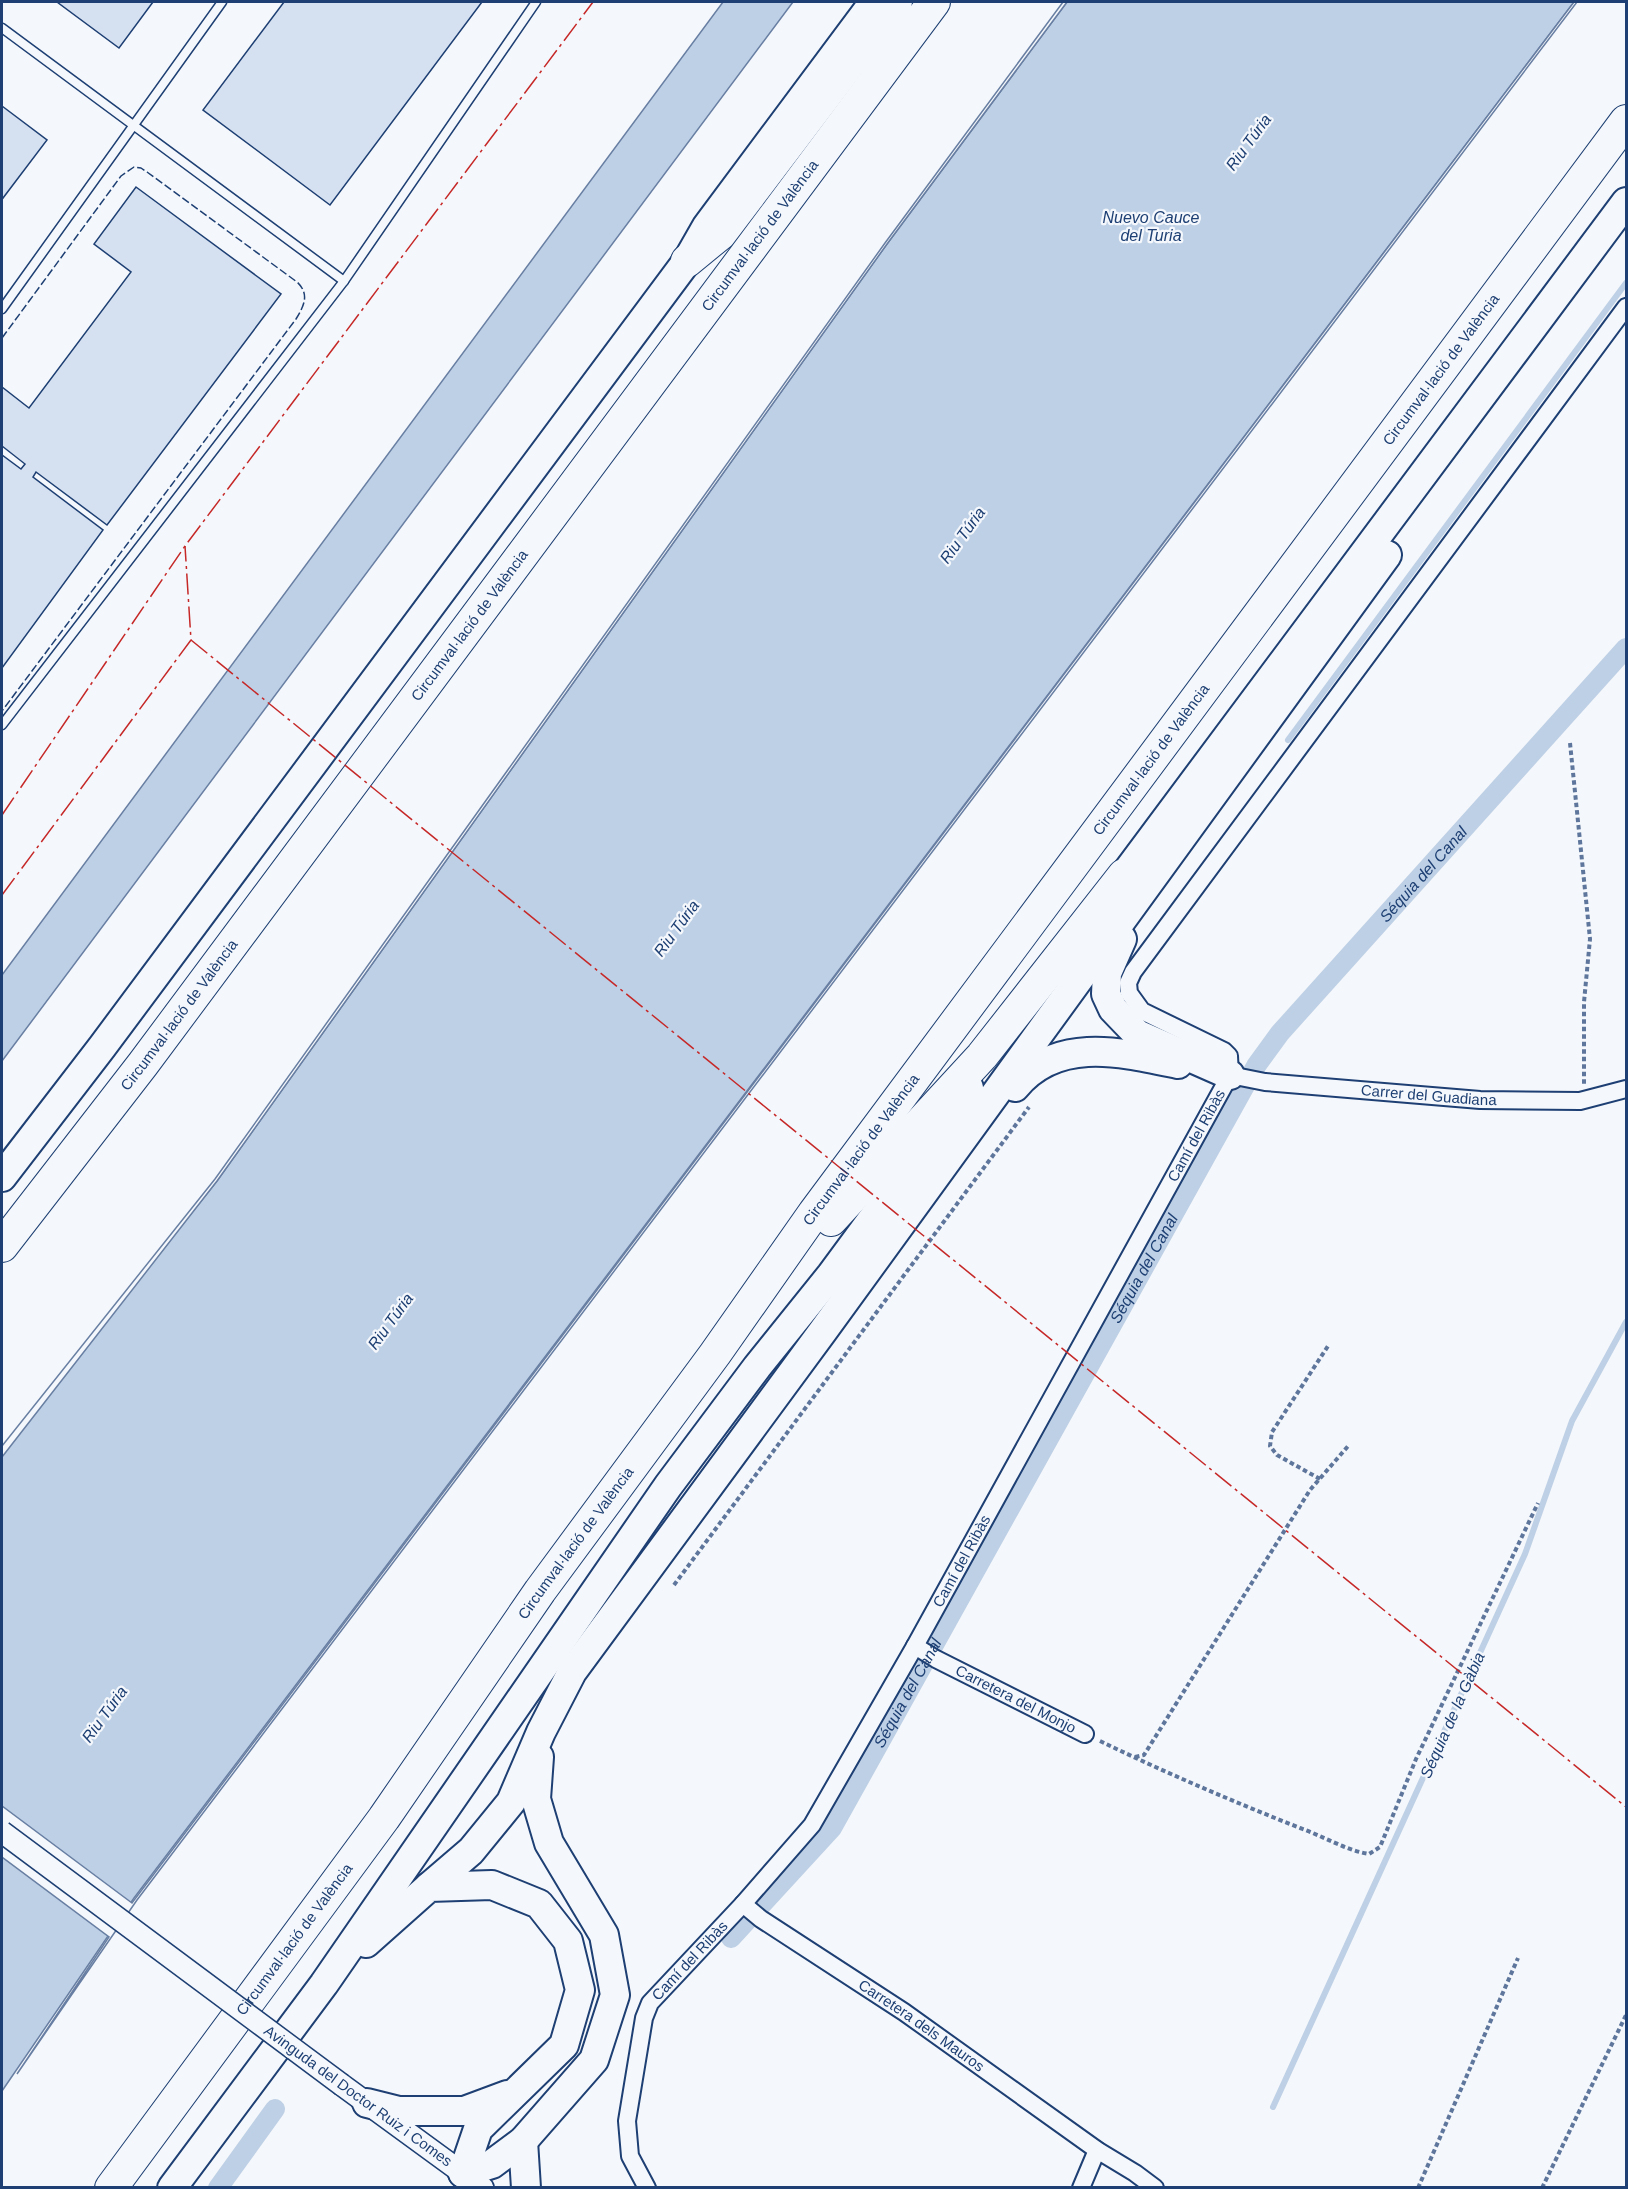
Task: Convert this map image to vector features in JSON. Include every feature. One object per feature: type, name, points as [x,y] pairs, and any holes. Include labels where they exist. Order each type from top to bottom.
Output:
[{"type":"highway","points":[[2,1177],[117,1028],[687,261],[707,226],[874,2]]},
{"type":"highway","points":[[687,261],[720,234],[896,2]]},
{"type":"highway","name":"Circumval·lació de València","points":[[2,1246],[151,1055],[934,2]]},
{"type":"highway","name":"Circumval·lació de València","points":[[111,2187],[384,1818],[540,1591],[715,1354],[814,1213],[1626,121]]},
{"type":"highway","points":[[172,2187],[324,1984],[668,1486],[757,1367],[831,1275],[1124,875],[1626,202]]},
{"type":"highway","points":[[324,1984],[385,1924],[471,1851],[511,1802],[541,1732],[572,1672],[888,1242],[1626,227]]},
{"type":"highway","points":[[1230,1075],[1137,1034],[1113,1009],[1106,994],[1107,973],[1123,939],[1321,647]]},
{"type":"highway","points":[[715,1354],[828,1223],[982,1056],[1124,875]]},
{"type":"highway","points":[[888,1242],[1023,1078],[1045,1062],[1065,1054],[1092,1051],[1156,1059],[1230,1075]]},
{"type":"highway","points":[[473,2180],[523,2141],[594,2060],[615,1995],[604,1935],[549,1843],[536,1799],[541,1732]]},
{"type":"highway","points":[[429,1887],[492,1885],[539,1904],[568,1941],[580,1990],[564,2045],[478,2129],[473,2180]]},
{"type":"highway","points":[[367,2103],[399,2111],[464,2111],[517,2091]]},
{"type":"highway","points":[[523,2141],[526,2187]]},
{"type":"street","points":[[1230,1075],[1229,1056],[1224,1051],[1142,1011],[1129,993],[1128,983],[1133,972],[1626,307]]},
{"type":"street","name":"Carrer del Guadiana","points":[[1230,1075],[1265,1082],[1480,1100],[1584,1100],[1626,1089]]},
{"type":"street","name":"Camí del Ribàs","points":[[647,2187],[630,2156],[627,2121],[644,2018],[650,2003],[743,1904],[812,1825],[915,1646],[1230,1075]]},
{"type":"street","name":"Carretera del Monjo","points":[[915,1646],[936,1659],[1085,1734]]},
{"type":"street","name":"Avinguda del Doctor Ruiz i Comes","points":[[2,1832],[473,2180]]},
{"type":"street","name":"Carretera dels Mauros","points":[[743,1904],[761,1919],[904,2012],[1097,2150],[1155,2187]]},
{"type":"street","points":[[1082,2187],[1097,2150]]},
{"type":"lane","points":[[2,309],[222,2]]},
{"type":"lane","points":[[2,725],[344,281],[536,2]]},
{"type":"lane","points":[[2,27],[344,281]]},
{"type":"path","points":[[1570,743],[1590,939],[1584,1002],[1584,1100]]},
{"type":"path","points":[[674,1585],[1035,1098]]},
{"type":"path","points":[[1320,1479],[1277,1455],[1270,1446],[1272,1432],[1328,1346]]},
{"type":"path","points":[[1134,1758],[1144,1755],[1298,1510],[1320,1479],[1349,1445]]},
{"type":"path","points":[[1085,1734],[1134,1758],[1355,1852],[1369,1854],[1380,1847],[1416,1759],[1538,1503]]},
{"type":"path","points":[[1418,2187],[1518,1958]]},
{"type":"path","points":[[1542,2187],[1626,2015]]},
{"type":"water","points":[[723,2],[793,2],[2,1061],[2,975]]},
{"type":"water","name":"Nuevo Cauce del Turia","points":[[1067,2],[1574,2],[134,1898],[2,2091],[2,1451],[217,1181],[887,244]]},
{"type":"pier","points":[[1063,2],[1067,2],[887,244],[217,1181],[2,1457],[2,1446],[215,1179],[885,243]]},
{"type":"pier","points":[[1574,2],[1577,2],[137,1900],[17,2074],[109,1937],[2,1857],[2,1806],[132,1903]]},
{"type":"building","points":[[57,2],[153,2],[119,48]]},
{"type":"building","points":[[284,2],[482,2],[330,205],[203,110]]},
{"type":"building","points":[[2,106],[47,140],[3,198],[2,197]]},
{"type":"building","points":[[136,187],[281,294],[107,525],[36,472],[33,477],[103,530],[2,668],[2,455],[21,469],[25,464],[2,446],[2,387],[29,408],[131,272],[94,244]]},
{"type":"waterway","points":[[1288,740],[1626,283]]},
{"type":"waterway","name":"Séquia del Canal","points":[[731,1938],[832,1828],[1256,1066],[1280,1033],[1626,648]]},
{"type":"waterway","name":"Séquia de la Gàbia","points":[[1273,2107],[1525,1554],[1572,1421],[1626,1322]]},
{"type":"waterway","points":[[218,2188],[275,2109]]},
{"type":"fence","points":[[2,338],[121,176],[134,167],[147,172],[297,282],[305,296],[296,319],[2,711]]},
{"type":"power","points":[[2,815],[185,546],[593,2]]},
{"type":"power","points":[[2,895],[191,640],[185,546]]},
{"type":"power","points":[[191,640],[1626,1807]]},
{"type":"water label","name":"Riu Túria","points":[[1248,142]]},
{"type":"water label","name":"Riu Túria","points":[[962,535]]},
{"type":"water label","name":"Riu Túria","points":[[676,928]]},
{"type":"water label","name":"Riu Túria","points":[[390,1321]]},
{"type":"water label","name":"Riu Túria","points":[[104,1714]]}]
